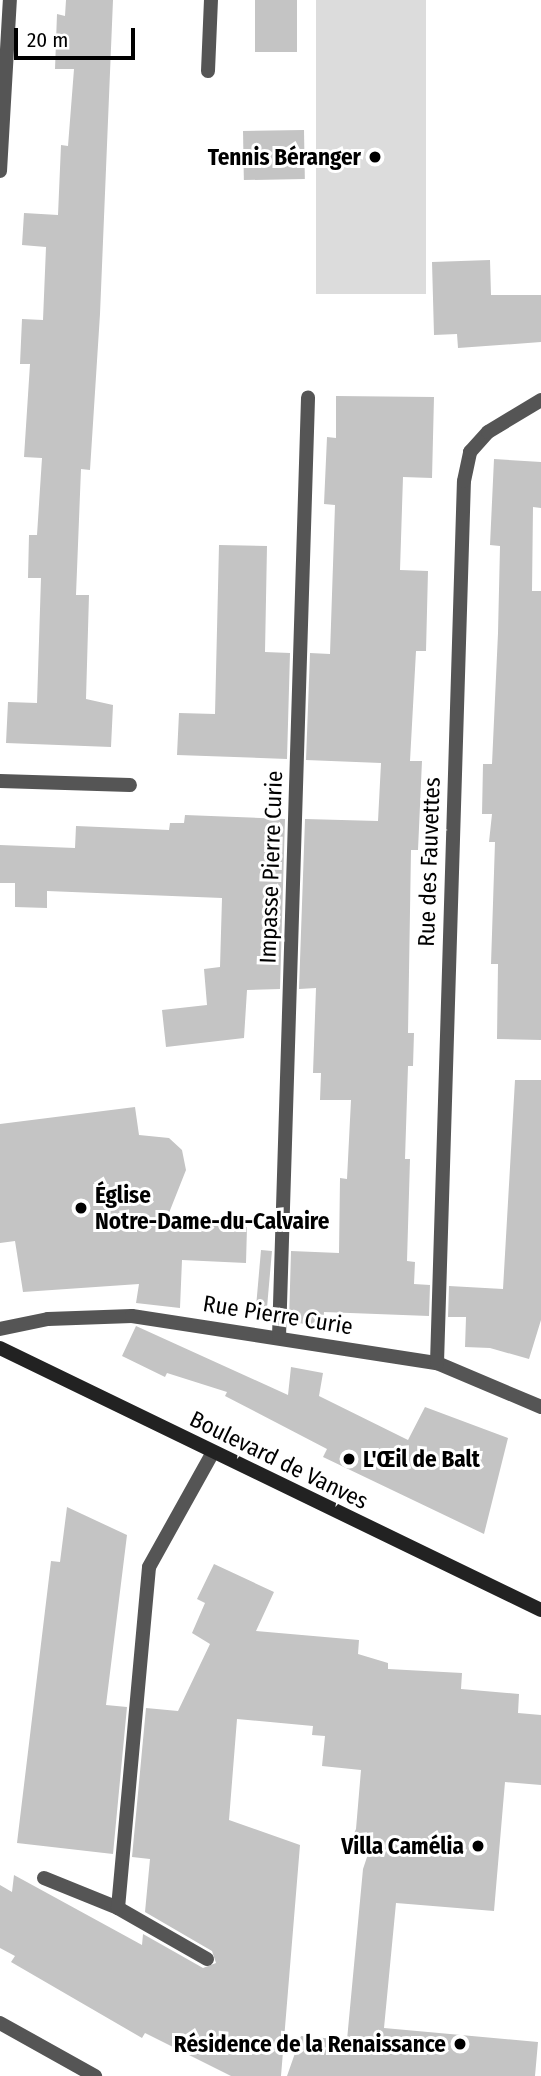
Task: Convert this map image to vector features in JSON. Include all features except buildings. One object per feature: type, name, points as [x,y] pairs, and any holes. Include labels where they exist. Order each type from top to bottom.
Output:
[{"type":"main road","name":"Boulevard de Vanves","points":[[0,1348],[212,1454],[541,1610]]},
{"type":"street","points":[[0,171],[10,0]]},
{"type":"street","points":[[208,71],[211,0]]},
{"type":"street","name":"Impasse Pierre Curie","points":[[279,1337],[308,397]]},
{"type":"street","name":"Rue des Fauvettes","points":[[437,1363],[464,481],[470,452],[488,432],[541,400]]},
{"type":"street","points":[[0,781],[130,785]]},
{"type":"street","name":"Rue Pierre Curie","points":[[0,1329],[48,1319],[132,1316],[437,1363],[541,1406]]},
{"type":"street","points":[[118,1908],[149,1567],[212,1454]]},
{"type":"street","points":[[44,1878],[118,1908],[207,1959]]},
{"type":"street","points":[[0,2023],[96,2076]]},
{"type":"shaded area","name":"Tennis Béranger","points":[[316,0],[426,0],[426,294],[316,294]]},
{"type":"place","name":"Tennis Béranger","points":[[375,157]]},
{"type":"place","name":"Église Notre-Dame-du-Calvaire","points":[[81,1208]]},
{"type":"place","name":"L'Œil de Balt","points":[[349,1459]]},
{"type":"place","name":"Villa Camélia","points":[[478,1846]]},
{"type":"place","name":"Résidence de la Renaissance","points":[[460,2044]]}]
